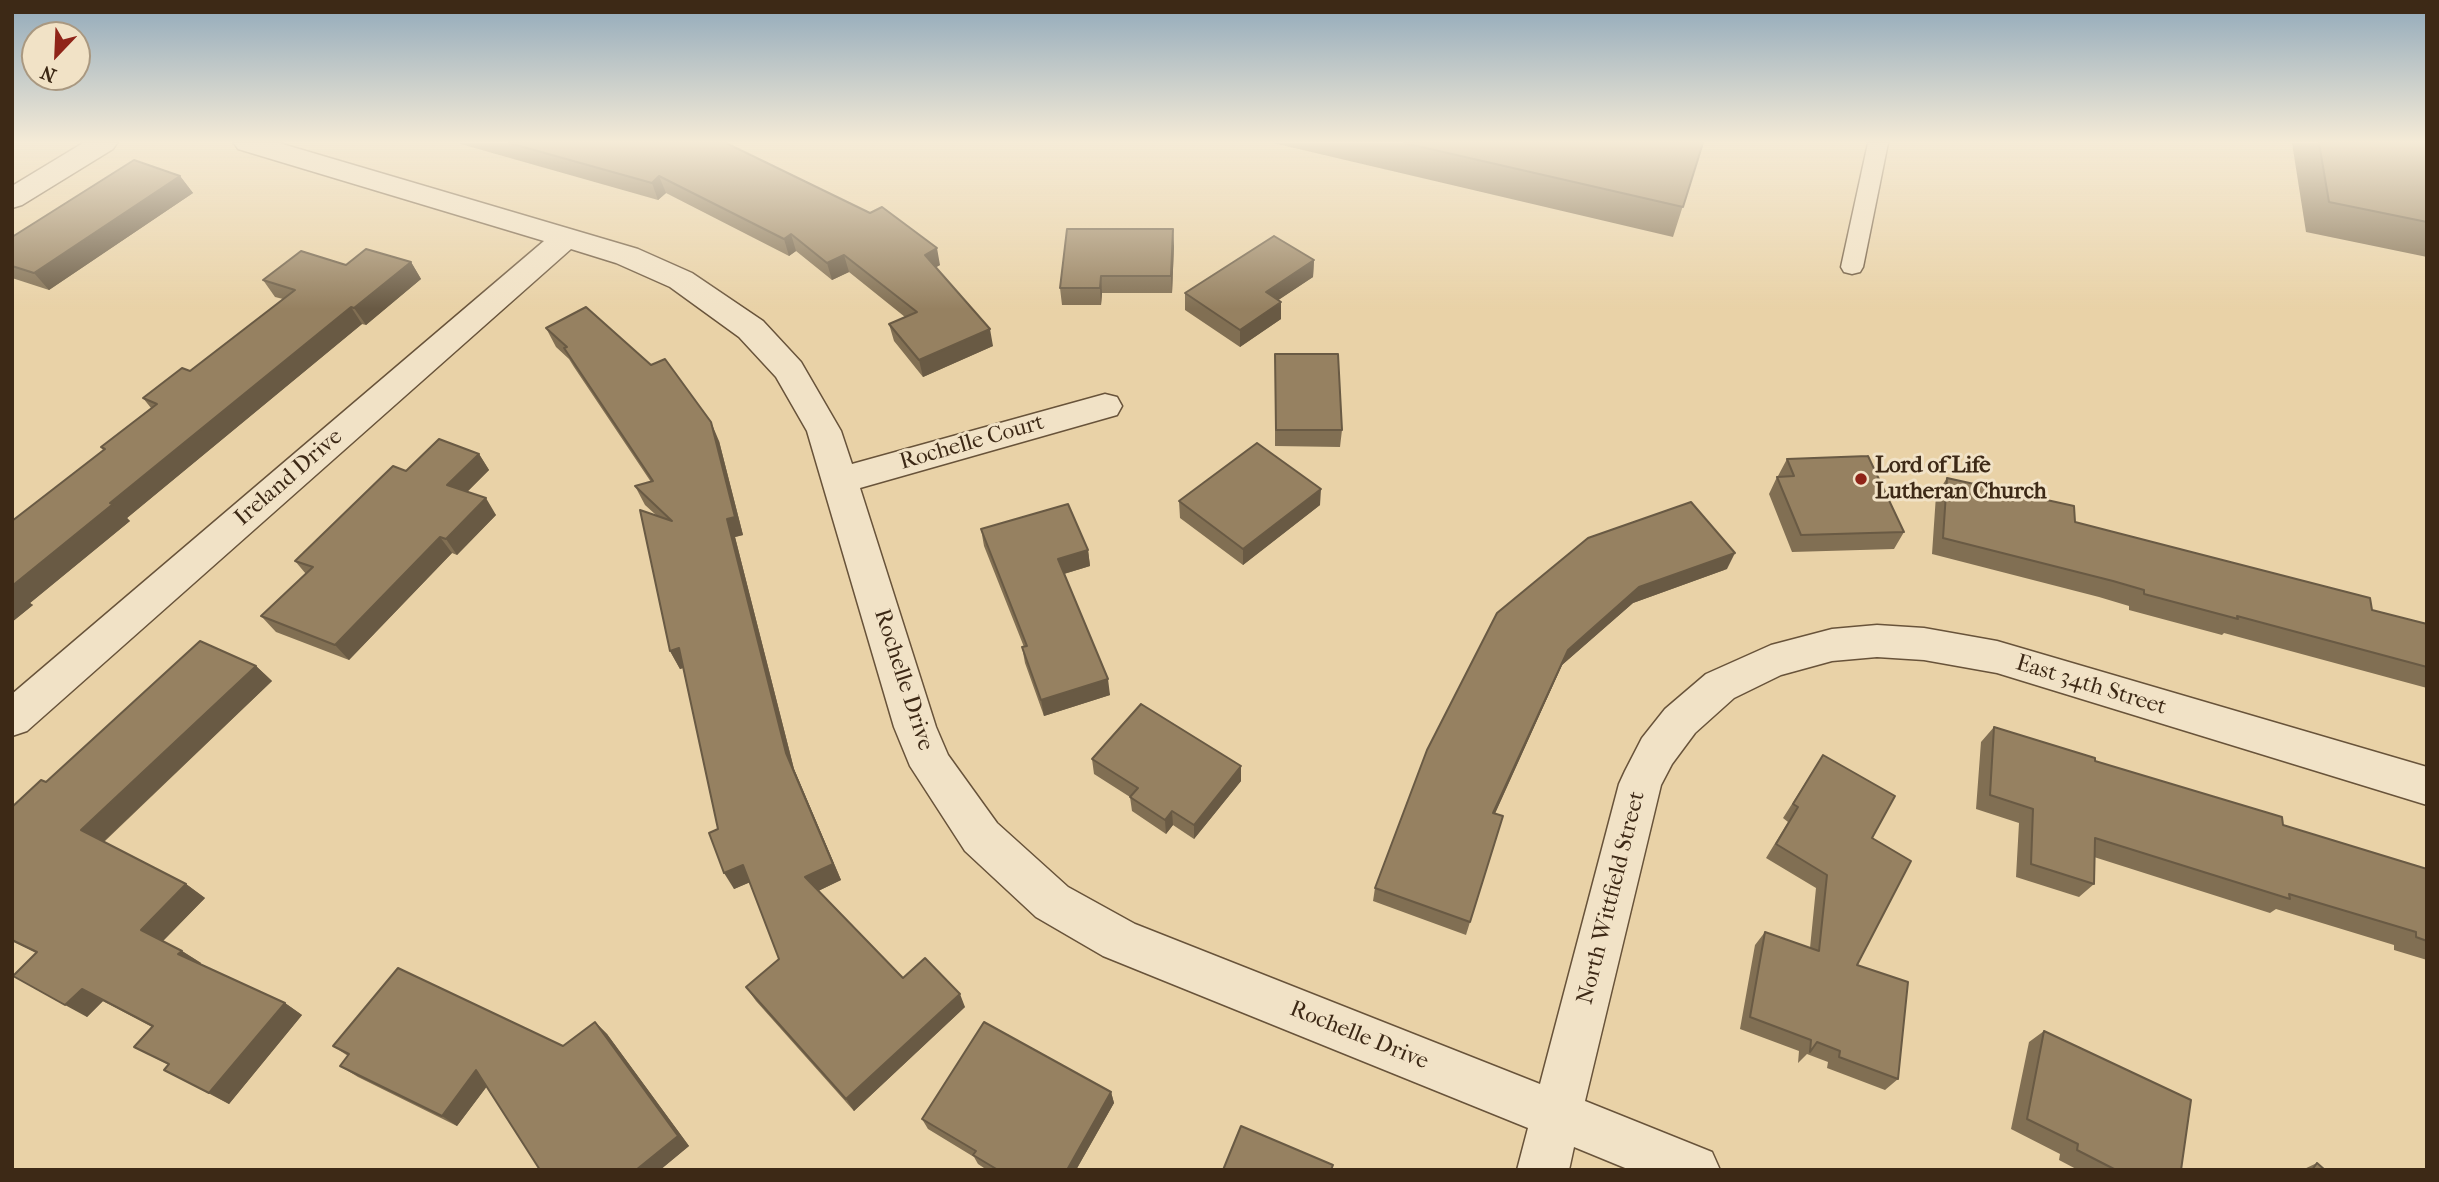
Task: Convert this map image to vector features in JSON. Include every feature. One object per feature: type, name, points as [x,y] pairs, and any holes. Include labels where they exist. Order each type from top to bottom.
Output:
[{"type":"street","name":"Rochelle Drive","points":[[435,198],[627,256],[681,280],[751,329],[789,370],[819,418],[915,727],[931,766],[981,837],[1052,902],[1119,940],[1694,1170]]},
{"type":"street","name":"Ireland Drive","points":[[12,719],[567,237]]},
{"type":"street","name":"Rochelle Court","points":[[840,480],[1105,406]]},
{"type":"street","name":"East 34th Street","points":[[1751,670],[1771,661],[1832,645],[1877,640],[1924,644],[1997,657],[2427,786]]},
{"type":"street","name":"North Wittfield Street","points":[[1543,1170],[1640,784],[1657,751],[1680,721],[1720,685],[1751,670]]},
{"type":"lane","points":[[1852,267],[1866,198]]},
{"type":"building","points":[[74,198],[147,198],[34,273],[12,266],[12,237]]},
{"type":"building","points":[[703,198],[839,198],[870,213],[882,207],[937,248],[925,255],[990,329],[919,360],[889,324],[917,312],[844,255],[827,263],[791,234],[784,239]]},
{"type":"building","points":[[1644,198],[1686,198],[1683,207]]},
{"type":"building","points":[[2328,198],[2427,198],[2427,222],[2329,202]]},
{"type":"building","points":[[1067,229],[1173,229],[1171,276],[1101,276],[1100,288],[1060,288]]},
{"type":"building","points":[[1274,236],[1314,260],[1266,292],[1281,302],[1240,330],[1185,293]]},
{"type":"building","points":[[366,249],[411,262],[354,308],[351,307],[12,586],[12,521],[105,449],[101,447],[157,404],[143,398],[182,368],[190,371],[295,290],[263,280],[301,251],[346,265]]},
{"type":"building","points":[[586,307],[651,365],[665,359],[711,422],[735,517],[727,519],[786,753],[833,864],[805,877],[903,978],[925,958],[960,994],[846,1099],[746,987],[779,959],[743,865],[724,873],[709,833],[718,829],[679,648],[670,651],[640,510],[672,521],[635,486],[653,481],[564,348],[567,347],[546,328]]},
{"type":"building","points":[[1275,354],[1338,354],[1342,430],[1276,430]]},
{"type":"building","points":[[439,439],[479,454],[447,485],[486,498],[446,539],[440,537],[335,645],[261,616],[313,567],[295,561],[393,466],[406,471]]},
{"type":"building","points":[[1257,443],[1321,489],[1243,549],[1179,501]]},
{"type":"building","points":[[1868,456],[1904,532],[1801,535],[1777,477],[1794,476],[1787,459]]},
{"type":"building","points":[[1947,478],[2074,506],[2075,522],[2370,598],[2372,610],[2427,624],[2427,667],[2144,594],[2144,590],[2113,581],[1943,538]]},
{"type":"building","points":[[1691,502],[1735,553],[1639,587],[1568,650],[1493,813],[1503,816],[1470,922],[1375,888],[1427,750],[1497,613],[1588,538]]},
{"type":"building","points":[[1068,504],[1088,550],[1058,559],[1108,679],[1041,700],[1022,647],[1027,646],[981,529]]},
{"type":"building","points":[[200,641],[256,666],[81,830],[186,884],[141,930],[182,951],[178,954],[285,1003],[209,1093],[164,1070],[169,1064],[134,1047],[153,1026],[82,989],[65,1005],[13,976],[37,952],[12,940],[12,807],[41,780],[46,782]]},
{"type":"building","points":[[1141,704],[1241,766],[1194,825],[1172,811],[1165,820],[1130,797],[1138,788],[1092,759]]},
{"type":"building","points":[[1994,727],[2095,758],[2095,761],[2282,817],[2283,825],[2427,869],[2427,941],[2416,937],[2416,932],[2289,894],[2290,899],[2095,838],[2094,884],[2031,864],[2033,809],[1990,795]]},
{"type":"building","points":[[1823,755],[1895,796],[1872,838],[1911,861],[1857,965],[1908,982],[1898,1079],[1839,1057],[1840,1051],[1817,1042],[1810,1052],[1811,1040],[1750,1017],[1765,932],[1819,951],[1827,875],[1776,844],[1798,807],[1793,804]]},
{"type":"building","points":[[398,968],[563,1046],[595,1022],[678,1136],[636,1170],[540,1170],[476,1070],[442,1116],[340,1066],[349,1054],[333,1046]]},
{"type":"building","points":[[984,1022],[1111,1092],[1067,1170],[998,1170],[973,1155],[976,1151],[922,1119]]},
{"type":"building","points":[[2044,1031],[2191,1100],[2181,1170],[2116,1170],[2077,1150],[2078,1144],[2027,1119]]},
{"type":"building","points":[[1241,1126],[1333,1165],[1331,1170],[1223,1170]]},
{"type":"building","points":[[2317,1163],[2325,1170],[2312,1170]]},
{"type":"place","name":"Lord of Life Lutheran Church","points":[[1861,479]]}]
